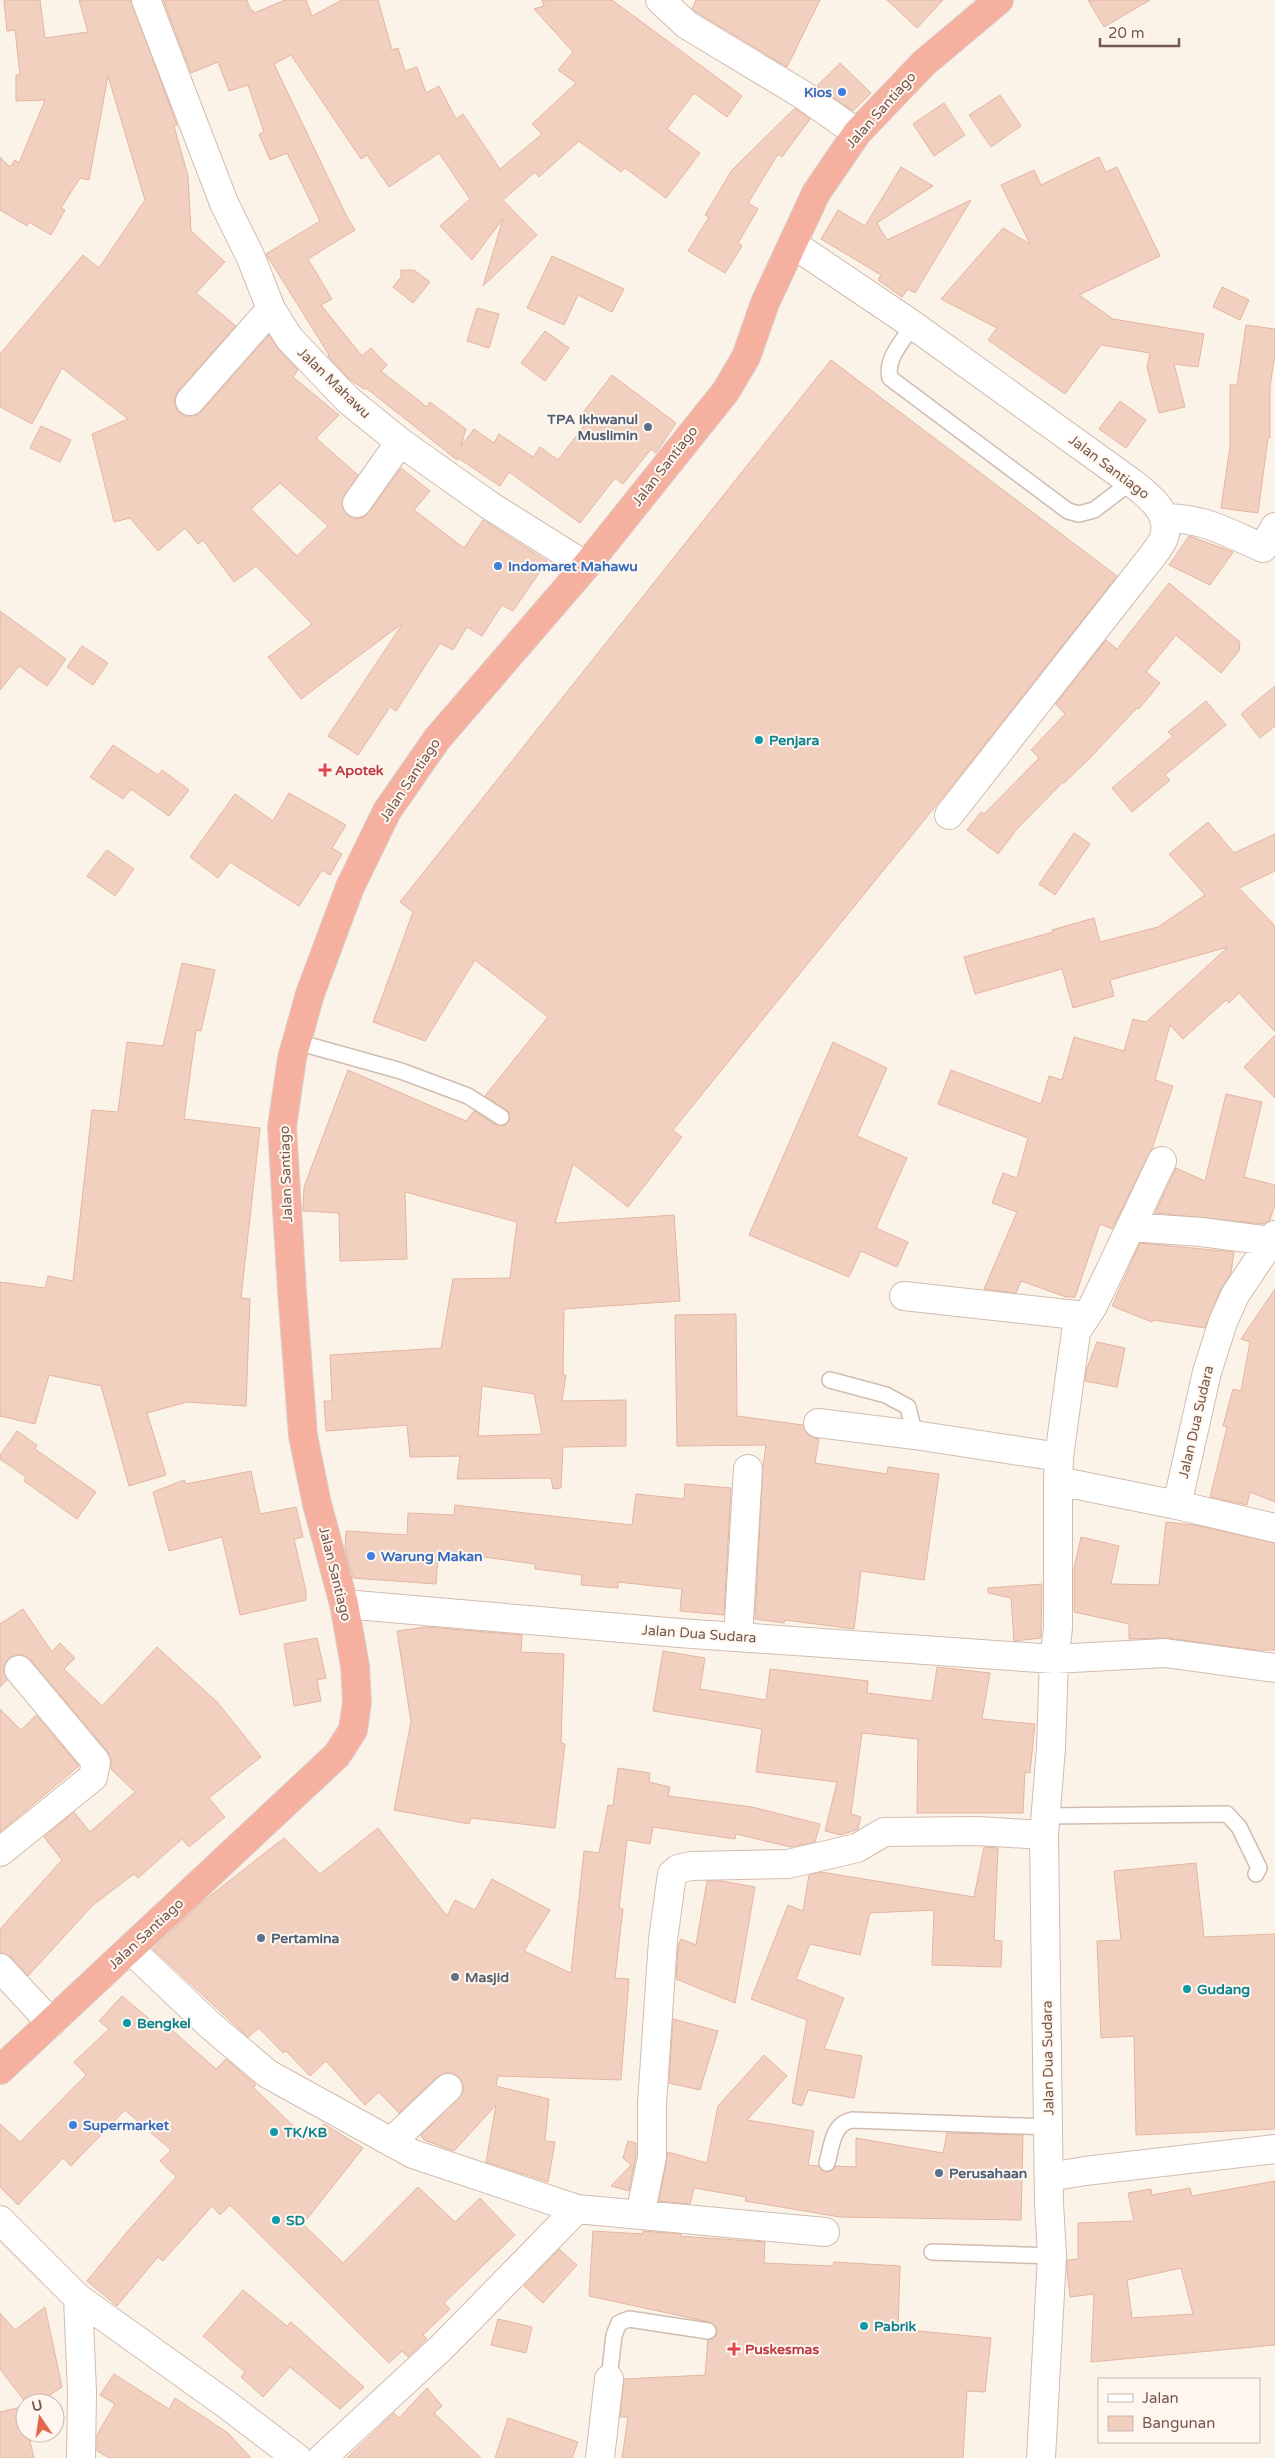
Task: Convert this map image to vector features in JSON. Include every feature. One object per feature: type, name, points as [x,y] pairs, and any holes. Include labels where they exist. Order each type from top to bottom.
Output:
[{"type":"highway","name":"Jalan Santiago","points":[[0,2070],[337,1756],[353,1730],[357,1702],[354,1666],[344,1604],[317,1504],[303,1436],[282,1127],[296,1042],[310,994],[350,887],[387,810],[437,739],[586,566],[726,391],[746,357],[764,303],[816,193],[857,133],[924,63],[999,0]]},
{"type":"street","name":"Jalan Mahawu","points":[[146,0],[224,203],[251,258],[271,309],[289,338],[322,375],[348,400],[400,442],[489,505],[586,566]]},
{"type":"street","points":[[660,0],[687,25],[803,94],[857,133]]},
{"type":"street","name":"Jalan Santiago","points":[[793,244],[913,325],[1131,482],[1151,497],[1164,518]]},
{"type":"street","points":[[190,401],[271,309]]},
{"type":"street","points":[[357,503],[400,442]]},
{"type":"street","points":[[949,815],[1142,569],[1163,539],[1164,518],[1186,518],[1208,522],[1263,548],[1275,526]]},
{"type":"street","name":"Jalan Dua Sudara","points":[[1041,2458],[1052,2256],[1049,2177],[1045,1826],[1051,1748],[1054,1659],[1058,1628],[1059,1469],[1076,1332],[1093,1306],[1162,1161]]},
{"type":"street","points":[[1131,1227],[1273,1238]]},
{"type":"street","name":"Jalan Dua Sudara","points":[[1177,1505],[1207,1372],[1223,1322],[1236,1295],[1273,1238]]},
{"type":"street","points":[[904,1296],[1085,1316]]},
{"type":"street","points":[[818,1423],[915,1435],[1059,1469],[1177,1505],[1275,1528]]},
{"type":"street","points":[[738,1637],[748,1469]]},
{"type":"street","name":"Jalan Dua Sudara","points":[[344,1604],[738,1637],[1054,1659]]},
{"type":"street","points":[[1054,1659],[1166,1653],[1275,1668]]},
{"type":"street","points":[[0,1852],[93,1777],[96,1762],[19,1670]]},
{"type":"street","points":[[640,2215],[652,2157],[652,2104],[663,1940],[672,1874],[675,1871],[691,1866],[788,1864],[857,1848],[884,1832],[978,1831],[1045,1826]]},
{"type":"street","points":[[130,1949],[211,2026],[268,2074],[413,2154],[577,2209],[825,2232]]},
{"type":"street","points":[[0,1968],[50,2023]]},
{"type":"street","points":[[391,2142],[448,2088]]},
{"type":"street","points":[[1049,2177],[1085,2170],[1275,2149]]},
{"type":"street","points":[[322,2458],[442,2347],[577,2209]]},
{"type":"street","points":[[0,2220],[78,2298],[226,2404],[297,2458]]},
{"type":"street","points":[[78,2298],[82,2392],[81,2458]]},
{"type":"street","points":[[600,2458],[609,2379]]},
{"type":"lane","points":[[913,325],[890,361],[888,369],[890,378],[1068,511],[1079,514],[1094,510],[1131,482]]},
{"type":"lane","points":[[296,1042],[401,1071],[468,1096],[501,1117]]},
{"type":"lane","points":[[830,1380],[886,1394],[908,1407],[915,1435]]},
{"type":"lane","points":[[1045,1826],[1227,1814],[1239,1827],[1259,1868],[1256,1874]]},
{"type":"lane","points":[[827,2163],[837,2127],[844,2122],[852,2120],[1049,2127]]},
{"type":"lane","points":[[932,2252],[1052,2256]]},
{"type":"lane","points":[[609,2379],[614,2335],[618,2323],[629,2319],[708,2331]]},
{"type":"building","points":[[4,0],[40,0],[45,38],[88,32],[79,0],[131,0],[177,125],[174,126],[188,176],[191,231],[225,262],[196,293],[236,326],[178,391],[175,397],[175,406],[179,412],[187,416],[195,416],[201,412],[269,335],[278,349],[298,370],[293,377],[339,415],[316,438],[358,475],[342,501],[343,509],[348,515],[356,519],[364,517],[401,468],[430,491],[414,510],[464,548],[483,520],[547,561],[513,611],[502,605],[482,636],[467,627],[453,650],[440,643],[396,711],[390,707],[358,755],[328,736],[403,623],[301,699],[268,657],[312,624],[256,566],[234,582],[203,540],[198,544],[185,528],[158,551],[130,518],[114,522],[92,434],[128,419],[62,368],[32,424],[0,407],[0,354],[83,255],[99,268],[145,200],[108,76],[89,180],[80,178],[61,208],[65,210],[51,235],[29,222],[27,226],[0,210],[0,157],[10,167],[15,160],[19,163],[45,100],[16,101],[16,75],[20,75],[15,30],[7,31]],"holes":[[[280,483],[328,526],[297,556],[251,509]]]},
{"type":"building","points":[[163,0],[247,0],[251,11],[253,10],[254,13],[285,0],[306,0],[312,16],[342,0],[378,0],[392,50],[398,48],[405,71],[417,67],[426,93],[439,86],[456,119],[463,114],[500,169],[542,134],[532,124],[576,83],[558,70],[573,52],[534,9],[544,6],[542,0],[612,0],[742,96],[727,117],[694,93],[667,129],[700,153],[666,198],[625,168],[621,172],[579,141],[539,177],[535,172],[503,200],[537,235],[483,286],[503,219],[472,260],[440,226],[470,199],[439,153],[389,187],[367,155],[361,159],[291,55],[274,64],[346,215],[355,230],[308,259],[332,299],[321,305],[362,356],[371,348],[387,365],[381,371],[427,407],[430,402],[466,429],[461,446],[474,429],[494,443],[499,434],[533,457],[540,447],[558,460],[589,419],[582,414],[612,375],[676,423],[656,453],[651,449],[623,484],[615,478],[580,523],[509,472],[500,486],[458,458],[457,460],[366,388],[364,389],[348,378],[328,356],[266,254],[320,221],[287,153],[270,160],[259,134],[264,132],[248,85],[229,91],[218,62],[191,73]]},
{"type":"building","points":[[696,0],[820,0],[787,67],[696,12],[692,9]]},
{"type":"building","points":[[887,0],[943,0],[917,28]]},
{"type":"building","points":[[1088,0],[1150,0],[1104,27]]},
{"type":"building","name":"Kios","points":[[840,63],[871,93],[853,111],[817,86]]},
{"type":"building","points":[[1000,95],[1021,126],[991,147],[969,115]]},
{"type":"building","points":[[944,103],[965,135],[934,156],[913,124]]},
{"type":"building","points":[[795,108],[810,119],[782,157],[778,154],[748,203],[758,209],[738,243],[742,246],[725,273],[688,251],[709,217],[705,215],[732,170]]},
{"type":"building","points":[[1099,157],[1106,172],[1117,167],[1160,256],[1079,295],[1113,319],[1204,334],[1198,367],[1174,364],[1185,407],[1159,413],[1147,367],[1150,353],[1101,345],[1065,394],[988,340],[997,328],[941,299],[1003,228],[1030,244],[1001,185],[1034,170],[1041,185]]},
{"type":"building","points":[[901,167],[933,186],[877,223],[887,240],[971,200],[915,293],[908,289],[902,297],[878,280],[881,275],[821,239],[838,210],[865,226]]},
{"type":"building","points":[[552,256],[624,289],[612,312],[578,295],[564,325],[527,308]]},
{"type":"building","points":[[401,270],[414,270],[430,282],[413,303],[393,287],[401,277]]},
{"type":"building","points":[[1222,287],[1249,300],[1240,320],[1213,307]]},
{"type":"building","points":[[477,308],[499,314],[489,348],[467,341]]},
{"type":"building","points":[[1246,325],[1275,329],[1275,352],[1270,387],[1270,438],[1268,438],[1258,513],[1221,508],[1230,447],[1230,385],[1237,385]]},
{"type":"building","points":[[545,331],[569,348],[545,381],[521,363]]},
{"type":"building","name":"Penjara","points":[[831,360],[1117,576],[955,782],[673,1130],[682,1137],[628,1207],[573,1164],[555,1223],[674,1215],[680,1301],[564,1309],[563,1375],[566,1375],[562,1401],[626,1400],[626,1446],[563,1447],[561,1488],[553,1489],[551,1478],[457,1479],[460,1456],[410,1457],[407,1425],[326,1431],[324,1401],[332,1401],[330,1355],[441,1348],[453,1279],[510,1278],[517,1222],[405,1192],[407,1259],[340,1261],[339,1213],[303,1211],[303,1209],[304,1187],[348,1070],[466,1121],[474,1111],[496,1125],[505,1125],[510,1118],[509,1112],[485,1096],[548,1017],[475,960],[425,1041],[373,1022],[413,912],[400,902]],"holes":[[[482,1386],[534,1394],[542,1434],[478,1436]]]},
{"type":"building","points":[[1120,401],[1146,420],[1126,448],[1099,429]]},
{"type":"building","points":[[41,426],[71,440],[60,462],[30,448]]},
{"type":"building","points":[[1189,536],[1233,552],[1210,585],[1169,565]]},
{"type":"building","points":[[1169,583],[1240,642],[1239,651],[1221,673],[1176,635],[1146,672],[1160,683],[1139,709],[1137,708],[1088,760],[1063,782],[1017,829],[998,854],[967,830],[981,812],[984,814],[1039,758],[1031,750],[1065,714],[1056,704],[1106,640],[1117,649]]},
{"type":"building","points":[[0,611],[66,659],[47,686],[19,666],[0,690]]},
{"type":"building","points":[[82,646],[108,663],[93,685],[67,667]]},
{"type":"building","points":[[1275,686],[1275,726],[1260,738],[1241,714]]},
{"type":"building","points":[[1206,701],[1226,725],[1165,775],[1170,780],[1132,812],[1112,788],[1173,736],[1168,732]]},
{"type":"building","points":[[113,745],[158,775],[162,770],[189,790],[169,816],[131,789],[123,799],[90,777]]},
{"type":"building","points":[[289,793],[346,825],[332,848],[342,854],[330,875],[322,870],[299,906],[230,862],[218,878],[190,857],[235,794],[273,821]]},
{"type":"building","points":[[1208,822],[1234,853],[1275,834],[1275,871],[1239,888],[1275,926],[1275,1032],[1239,993],[1229,1003],[1226,1000],[1183,1039],[1170,1025],[1155,1080],[1173,1086],[1152,1149],[1112,1229],[1100,1224],[1075,1297],[1066,1297],[1021,1281],[1016,1293],[984,1289],[1017,1212],[992,1203],[1003,1173],[1017,1178],[1028,1138],[938,1104],[951,1070],[1041,1104],[1049,1076],[1062,1080],[1074,1037],[1124,1051],[1133,1019],[1146,1022],[1228,947],[1110,980],[1114,996],[1073,1008],[1062,969],[975,994],[964,957],[1053,932],[1052,930],[1094,918],[1100,942],[1158,927],[1205,895],[1169,854]]},
{"type":"building","points":[[1074,833],[1090,844],[1055,895],[1039,884]]},
{"type":"building","points":[[107,850],[134,869],[115,896],[87,876]]},
{"type":"building","points":[[182,963],[215,970],[201,1031],[196,1030],[184,1119],[260,1128],[241,1298],[250,1299],[246,1406],[187,1402],[147,1413],[166,1475],[129,1486],[101,1386],[49,1375],[35,1424],[0,1416],[0,1282],[45,1288],[48,1276],[73,1281],[92,1110],[118,1112],[127,1042],[163,1046]]},
{"type":"building","points":[[1275,1035],[1275,1098],[1244,1067]]},
{"type":"building","points":[[833,1042],[887,1068],[857,1136],[907,1158],[876,1228],[908,1242],[897,1267],[861,1251],[849,1277],[749,1235]]},
{"type":"building","points":[[1226,1094],[1262,1102],[1244,1177],[1275,1185],[1275,1204],[1270,1220],[1264,1224],[1155,1213],[1176,1168],[1205,1181]]},
{"type":"building","points":[[1140,1243],[1234,1252],[1231,1273],[1221,1289],[1205,1328],[1153,1320],[1152,1322],[1112,1306]]},
{"type":"building","points":[[1275,1289],[1275,1502],[1250,1492],[1247,1505],[1210,1497],[1227,1427],[1223,1426],[1233,1389],[1241,1391],[1250,1342],[1241,1339]]},
{"type":"building","points":[[736,1314],[737,1416],[803,1425],[808,1435],[819,1439],[815,1463],[887,1474],[888,1467],[939,1474],[924,1580],[861,1571],[854,1629],[785,1620],[784,1623],[755,1619],[763,1466],[766,1445],[677,1446],[675,1315]]},
{"type":"building","points":[[1097,1342],[1125,1348],[1117,1387],[1085,1381],[1087,1368]]},
{"type":"building","points":[[17,1431],[37,1445],[35,1449],[96,1492],[77,1519],[24,1481],[26,1477],[0,1459],[0,1455]]},
{"type":"building","points":[[251,1471],[260,1514],[296,1507],[303,1537],[294,1539],[306,1591],[306,1600],[240,1615],[222,1537],[169,1551],[153,1492],[184,1480],[186,1484]]},
{"type":"building","points":[[685,1484],[731,1488],[724,1615],[680,1611],[682,1589],[618,1582],[618,1588],[581,1585],[582,1575],[535,1569],[535,1564],[484,1557],[438,1555],[436,1584],[353,1578],[345,1548],[346,1531],[407,1535],[408,1513],[454,1515],[455,1505],[632,1525],[636,1494],[684,1499]]},
{"type":"building","points":[[1166,1522],[1195,1525],[1275,1543],[1275,1650],[1256,1650],[1167,1638],[1129,1639],[1129,1624],[1074,1612],[1074,1568],[1081,1537],[1119,1546],[1111,1584],[1159,1585]]},
{"type":"building","points":[[1042,1584],[1041,1638],[1014,1641],[1011,1598],[988,1593],[988,1588]]},
{"type":"building","points":[[23,1609],[52,1652],[60,1643],[75,1658],[64,1669],[102,1706],[157,1647],[218,1703],[261,1757],[209,1798],[225,1817],[189,1847],[182,1839],[138,1878],[134,1874],[93,1905],[28,1976],[11,1957],[0,1953],[0,1929],[62,1860],[44,1837],[74,1812],[90,1832],[135,1792],[111,1769],[111,1759],[108,1752],[31,1660],[24,1655],[9,1658],[4,1665],[4,1673],[7,1680],[0,1687],[0,1624]]},
{"type":"building","points":[[426,1627],[522,1635],[521,1652],[564,1654],[561,1743],[565,1744],[555,1828],[471,1818],[469,1824],[394,1810],[411,1722],[397,1631]]},
{"type":"building","points":[[317,1638],[326,1678],[317,1680],[321,1701],[294,1706],[284,1644]]},
{"type":"building","points":[[663,1651],[705,1658],[700,1689],[766,1700],[770,1669],[868,1681],[867,1693],[932,1701],[937,1667],[990,1673],[982,1719],[1035,1724],[1030,1773],[1025,1772],[1023,1813],[917,1813],[918,1739],[862,1733],[851,1814],[861,1817],[858,1829],[842,1835],[825,1831],[837,1782],[756,1772],[762,1729],[653,1711]]},
{"type":"building","points":[[0,1709],[21,1730],[36,1715],[79,1766],[0,1832]]},
{"type":"building","points":[[618,1768],[650,1773],[649,1782],[670,1787],[668,1796],[752,1807],[820,1824],[815,1842],[791,1847],[736,1834],[735,1839],[653,1827],[650,1844],[627,1840],[619,1908],[623,1909],[615,1978],[629,1979],[621,2080],[498,2076],[496,2086],[549,2099],[545,2141],[555,2142],[548,2182],[486,2162],[496,2105],[454,2151],[424,2140],[421,2135],[463,2093],[463,2084],[459,2077],[453,2073],[445,2073],[437,2077],[399,2113],[379,2092],[365,2105],[326,2061],[310,2076],[286,2051],[283,2053],[259,2028],[248,2037],[153,1949],[201,1903],[284,1838],[320,1874],[378,1828],[447,1916],[455,1900],[475,1910],[492,1879],[550,1910],[524,1951],[571,1973],[584,1851],[599,1853],[608,1805],[613,1806]]},
{"type":"building","points":[[984,1847],[998,1848],[994,1940],[1002,1941],[1001,1967],[932,1965],[934,1910],[870,1913],[860,1955],[810,1944],[796,1979],[844,1998],[824,2049],[862,2056],[854,2098],[808,2090],[802,2106],[792,2103],[807,2020],[751,1999],[788,1905],[803,1911],[809,1875],[821,1872],[974,1897]]},
{"type":"building","name":"Gudang","points":[[1196,1863],[1204,1937],[1275,1934],[1275,2129],[1136,2135],[1134,2036],[1101,2038],[1097,1941],[1121,1940],[1114,1871]]},
{"type":"building","points":[[707,1881],[722,1881],[755,1887],[735,2003],[676,1979],[678,1946],[681,1939],[696,1945]]},
{"type":"building","points":[[122,1996],[160,2028],[164,2023],[216,2069],[226,2059],[256,2085],[253,2087],[308,2140],[324,2124],[363,2148],[303,2224],[343,2263],[418,2187],[455,2222],[480,2198],[515,2235],[444,2303],[450,2309],[423,2335],[427,2339],[408,2357],[402,2351],[389,2363],[230,2205],[220,2215],[212,2206],[163,2261],[158,2257],[117,2306],[87,2281],[176,2177],[160,2161],[171,2150],[125,2110],[71,2166],[63,2158],[18,2205],[0,2187],[0,2124],[20,2142],[86,2075],[74,2062],[109,2029],[99,2021]]},
{"type":"building","points":[[673,2019],[718,2031],[700,2090],[669,2083]]},
{"type":"building","points":[[764,2055],[787,2076],[747,2120],[814,2131],[808,2165],[818,2166],[824,2172],[830,2172],[836,2166],[856,2167],[856,2138],[943,2153],[947,2133],[1023,2135],[1021,2220],[840,2217],[745,2201],[746,2197],[694,2188],[690,2204],[659,2201],[668,2152],[707,2163],[718,2106]]},
{"type":"building","points":[[628,2141],[636,2143],[636,2155],[629,2191],[611,2186],[631,2165],[623,2158]]},
{"type":"building","points":[[1275,2181],[1275,2345],[1091,2362],[1094,2294],[1070,2297],[1067,2270],[1067,2260],[1078,2259],[1078,2223],[1134,2221],[1128,2193],[1151,2189],[1152,2195],[1190,2188],[1192,2196]],"holes":[[[1181,2268],[1193,2314],[1132,2318],[1127,2280]]]},
{"type":"building","points":[[593,2231],[642,2234],[643,2231],[681,2234],[680,2236],[765,2242],[764,2263],[833,2266],[834,2262],[900,2266],[898,2329],[991,2338],[985,2392],[967,2391],[963,2458],[622,2458],[628,2417],[620,2417],[624,2379],[705,2375],[708,2340],[716,2336],[717,2328],[709,2322],[589,2296]]},
{"type":"building","points":[[559,2249],[577,2265],[543,2303],[524,2286]]},
{"type":"building","points":[[243,2290],[287,2326],[291,2322],[364,2387],[340,2409],[290,2367],[263,2397],[241,2377],[245,2372],[203,2336]]},
{"type":"building","points":[[45,2307],[62,2387],[53,2393],[18,2393],[0,2369],[0,2313],[15,2330]]},
{"type":"building","points":[[498,2319],[532,2327],[526,2353],[491,2345]]},
{"type":"building","points":[[114,2374],[169,2409],[175,2398],[228,2433],[251,2458],[109,2458],[97,2451],[97,2435],[115,2404],[100,2395]]},
{"type":"building","points":[[427,2388],[442,2406],[434,2413],[481,2458],[347,2458],[394,2413],[399,2418]]},
{"type":"building","points":[[15,2408],[15,2443],[30,2443],[34,2458],[0,2458],[0,2412]]},
{"type":"building","points":[[508,2418],[578,2442],[572,2458],[495,2458]]},
{"type":"place","name":"Kios","points":[[842,92]]},
{"type":"place","name":"TPA Ikhwanul Muslimin","points":[[648,427]]},
{"type":"place","name":"Indomaret Mahawu","points":[[498,566]]},
{"type":"place","name":"Penjara","points":[[759,740]]},
{"type":"place","name":"Apotek","points":[[325,770]]},
{"type":"place","name":"Warung Makan","points":[[371,1556]]},
{"type":"place","name":"Pertamina","points":[[261,1938]]},
{"type":"place","name":"Masjid","points":[[455,1977]]},
{"type":"place","name":"Gudang","points":[[1187,1989]]},
{"type":"place","name":"Bengkel","points":[[127,2023]]},
{"type":"place","name":"Supermarket","points":[[73,2125]]},
{"type":"place","name":"TK/KB","points":[[274,2132]]},
{"type":"place","name":"Perusahaan","points":[[939,2173]]},
{"type":"place","name":"SD","points":[[276,2220]]},
{"type":"place","name":"Pabrik","points":[[864,2326]]},
{"type":"place","name":"Puskesmas","points":[[734,2349]]}]
